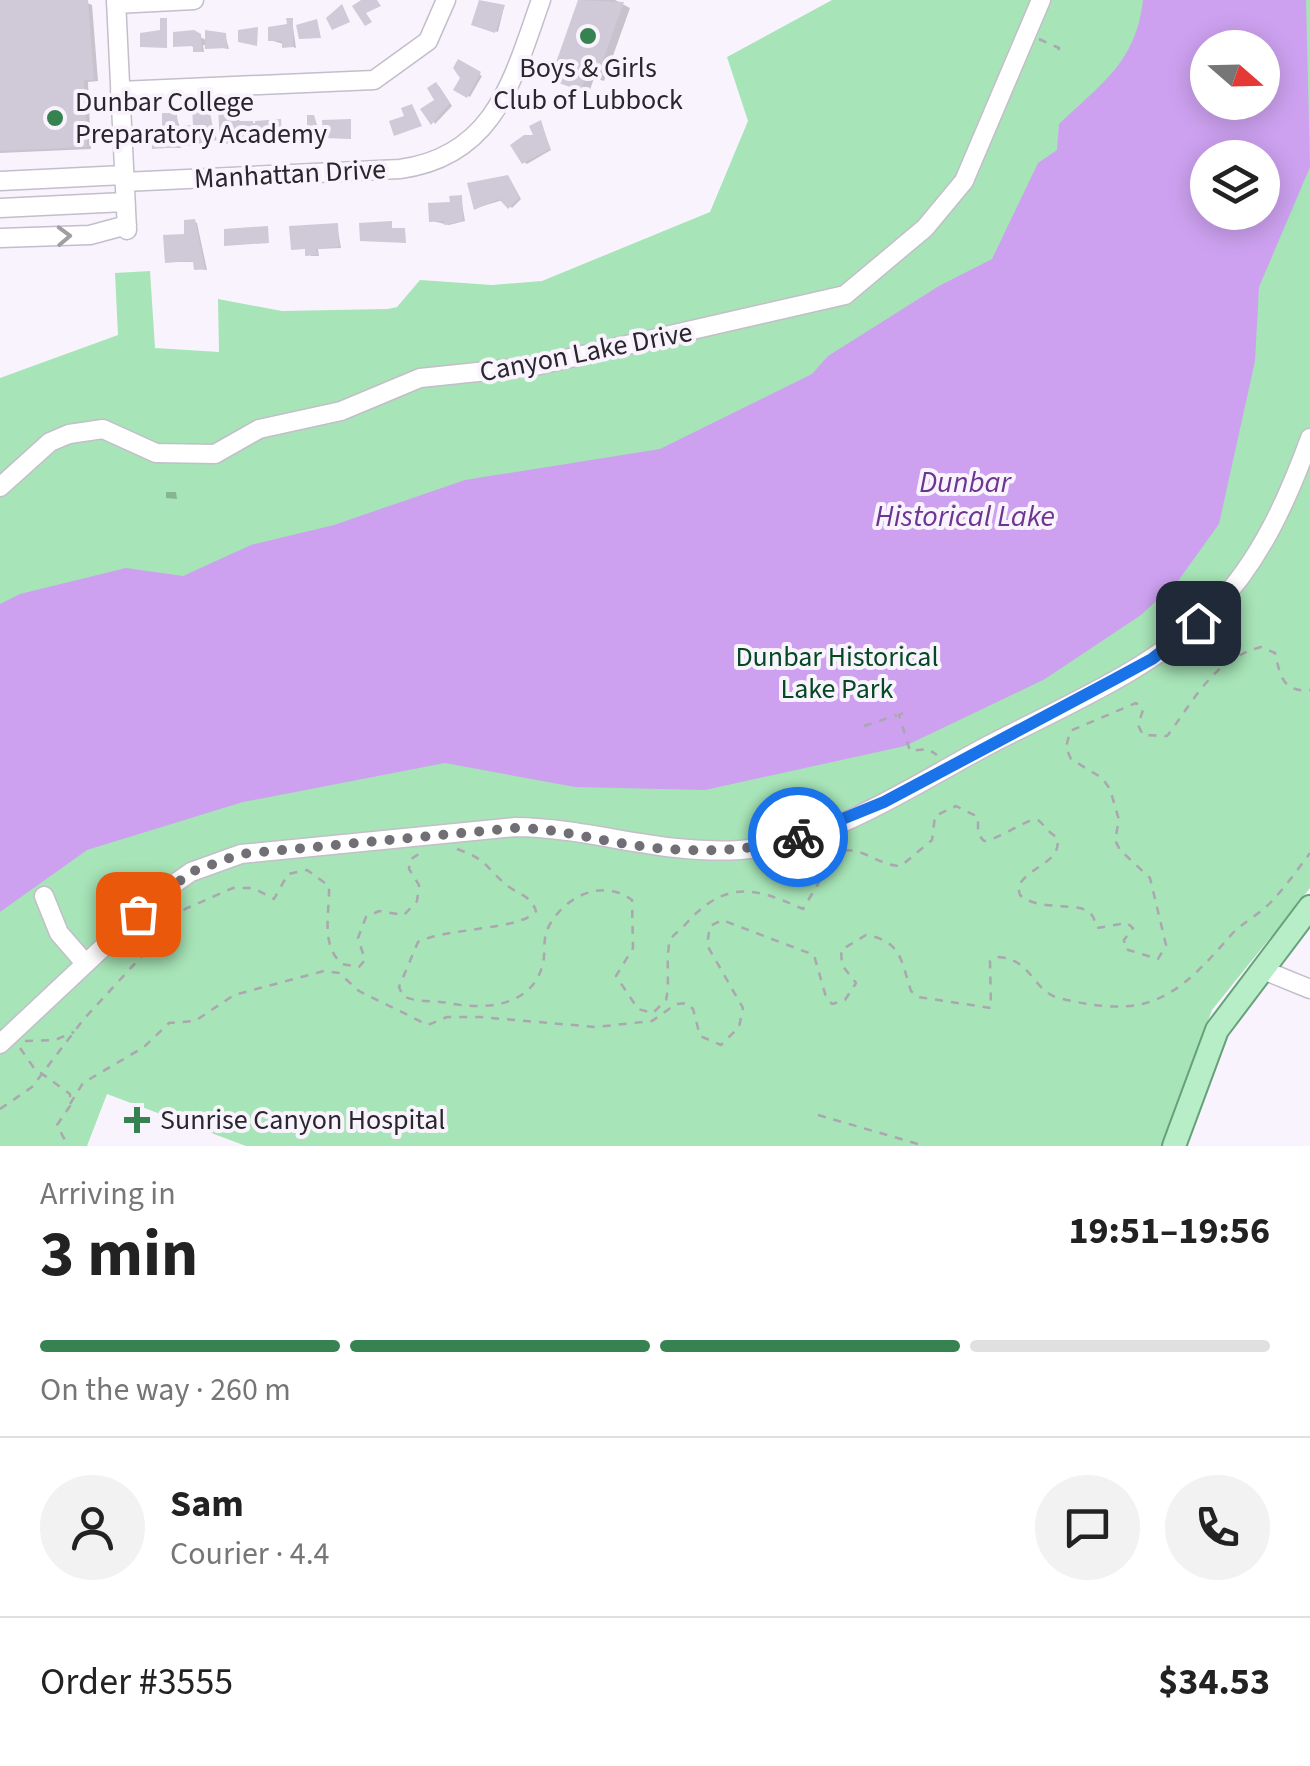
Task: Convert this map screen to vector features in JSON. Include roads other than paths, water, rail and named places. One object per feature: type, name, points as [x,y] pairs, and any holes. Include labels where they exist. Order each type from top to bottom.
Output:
[{"type":"main road","points":[[1174,1146],[1217,1030],[1310,907]]},
{"type":"street","points":[[0,238],[90,236],[127,228],[116,2],[194,0]]},
{"type":"street","points":[[120,92],[374,80],[428,41],[446,0]]},
{"type":"street","name":"Manhattan Drive","points":[[0,181],[420,166],[453,152],[484,128],[504,98],[541,0]]},
{"type":"street","name":"Canyon Lake Drive","points":[[0,486],[50,442],[69,434],[103,429],[156,453],[214,454],[259,430],[341,411],[420,378],[535,366],[845,296],[926,228],[964,181],[1041,0]]},
{"type":"street","points":[[0,208],[126,202]]},
{"type":"street","points":[[0,1044],[161,893],[191,872],[241,854],[515,828],[545,828],[658,849],[743,850],[835,826],[1152,659],[1214,608],[1243,576],[1286,498],[1310,438]]},
{"type":"street","points":[[44,896],[60,933],[86,964]]},
{"type":"street","points":[[1261,969],[1310,989]]},
{"type":"water","name":"Dunbar Historical Lake","points":[[1143,0],[1306,0],[1310,167],[1259,287],[1255,361],[1219,524],[1178,581],[1141,615],[1045,679],[905,746],[705,790],[575,787],[445,763],[243,802],[87,850],[0,912],[0,604],[20,594],[126,568],[183,576],[251,545],[334,525],[465,480],[660,449],[812,374],[828,356],[939,286],[992,259],[1038,163],[1057,150],[1059,124],[1103,83],[1133,40]]},
{"type":"place","name":"Boys & Girls Club of Lubbock","points":[[588,36]]},
{"type":"place","name":"Dunbar College Preparatory Academy","points":[[55,118]]},
{"type":"place","name":"Sunrise Canyon Hospital","points":[[137,1120]]},
{"type":"park label","name":"Dunbar Historical Lake Park","points":[[837,673]]}]
